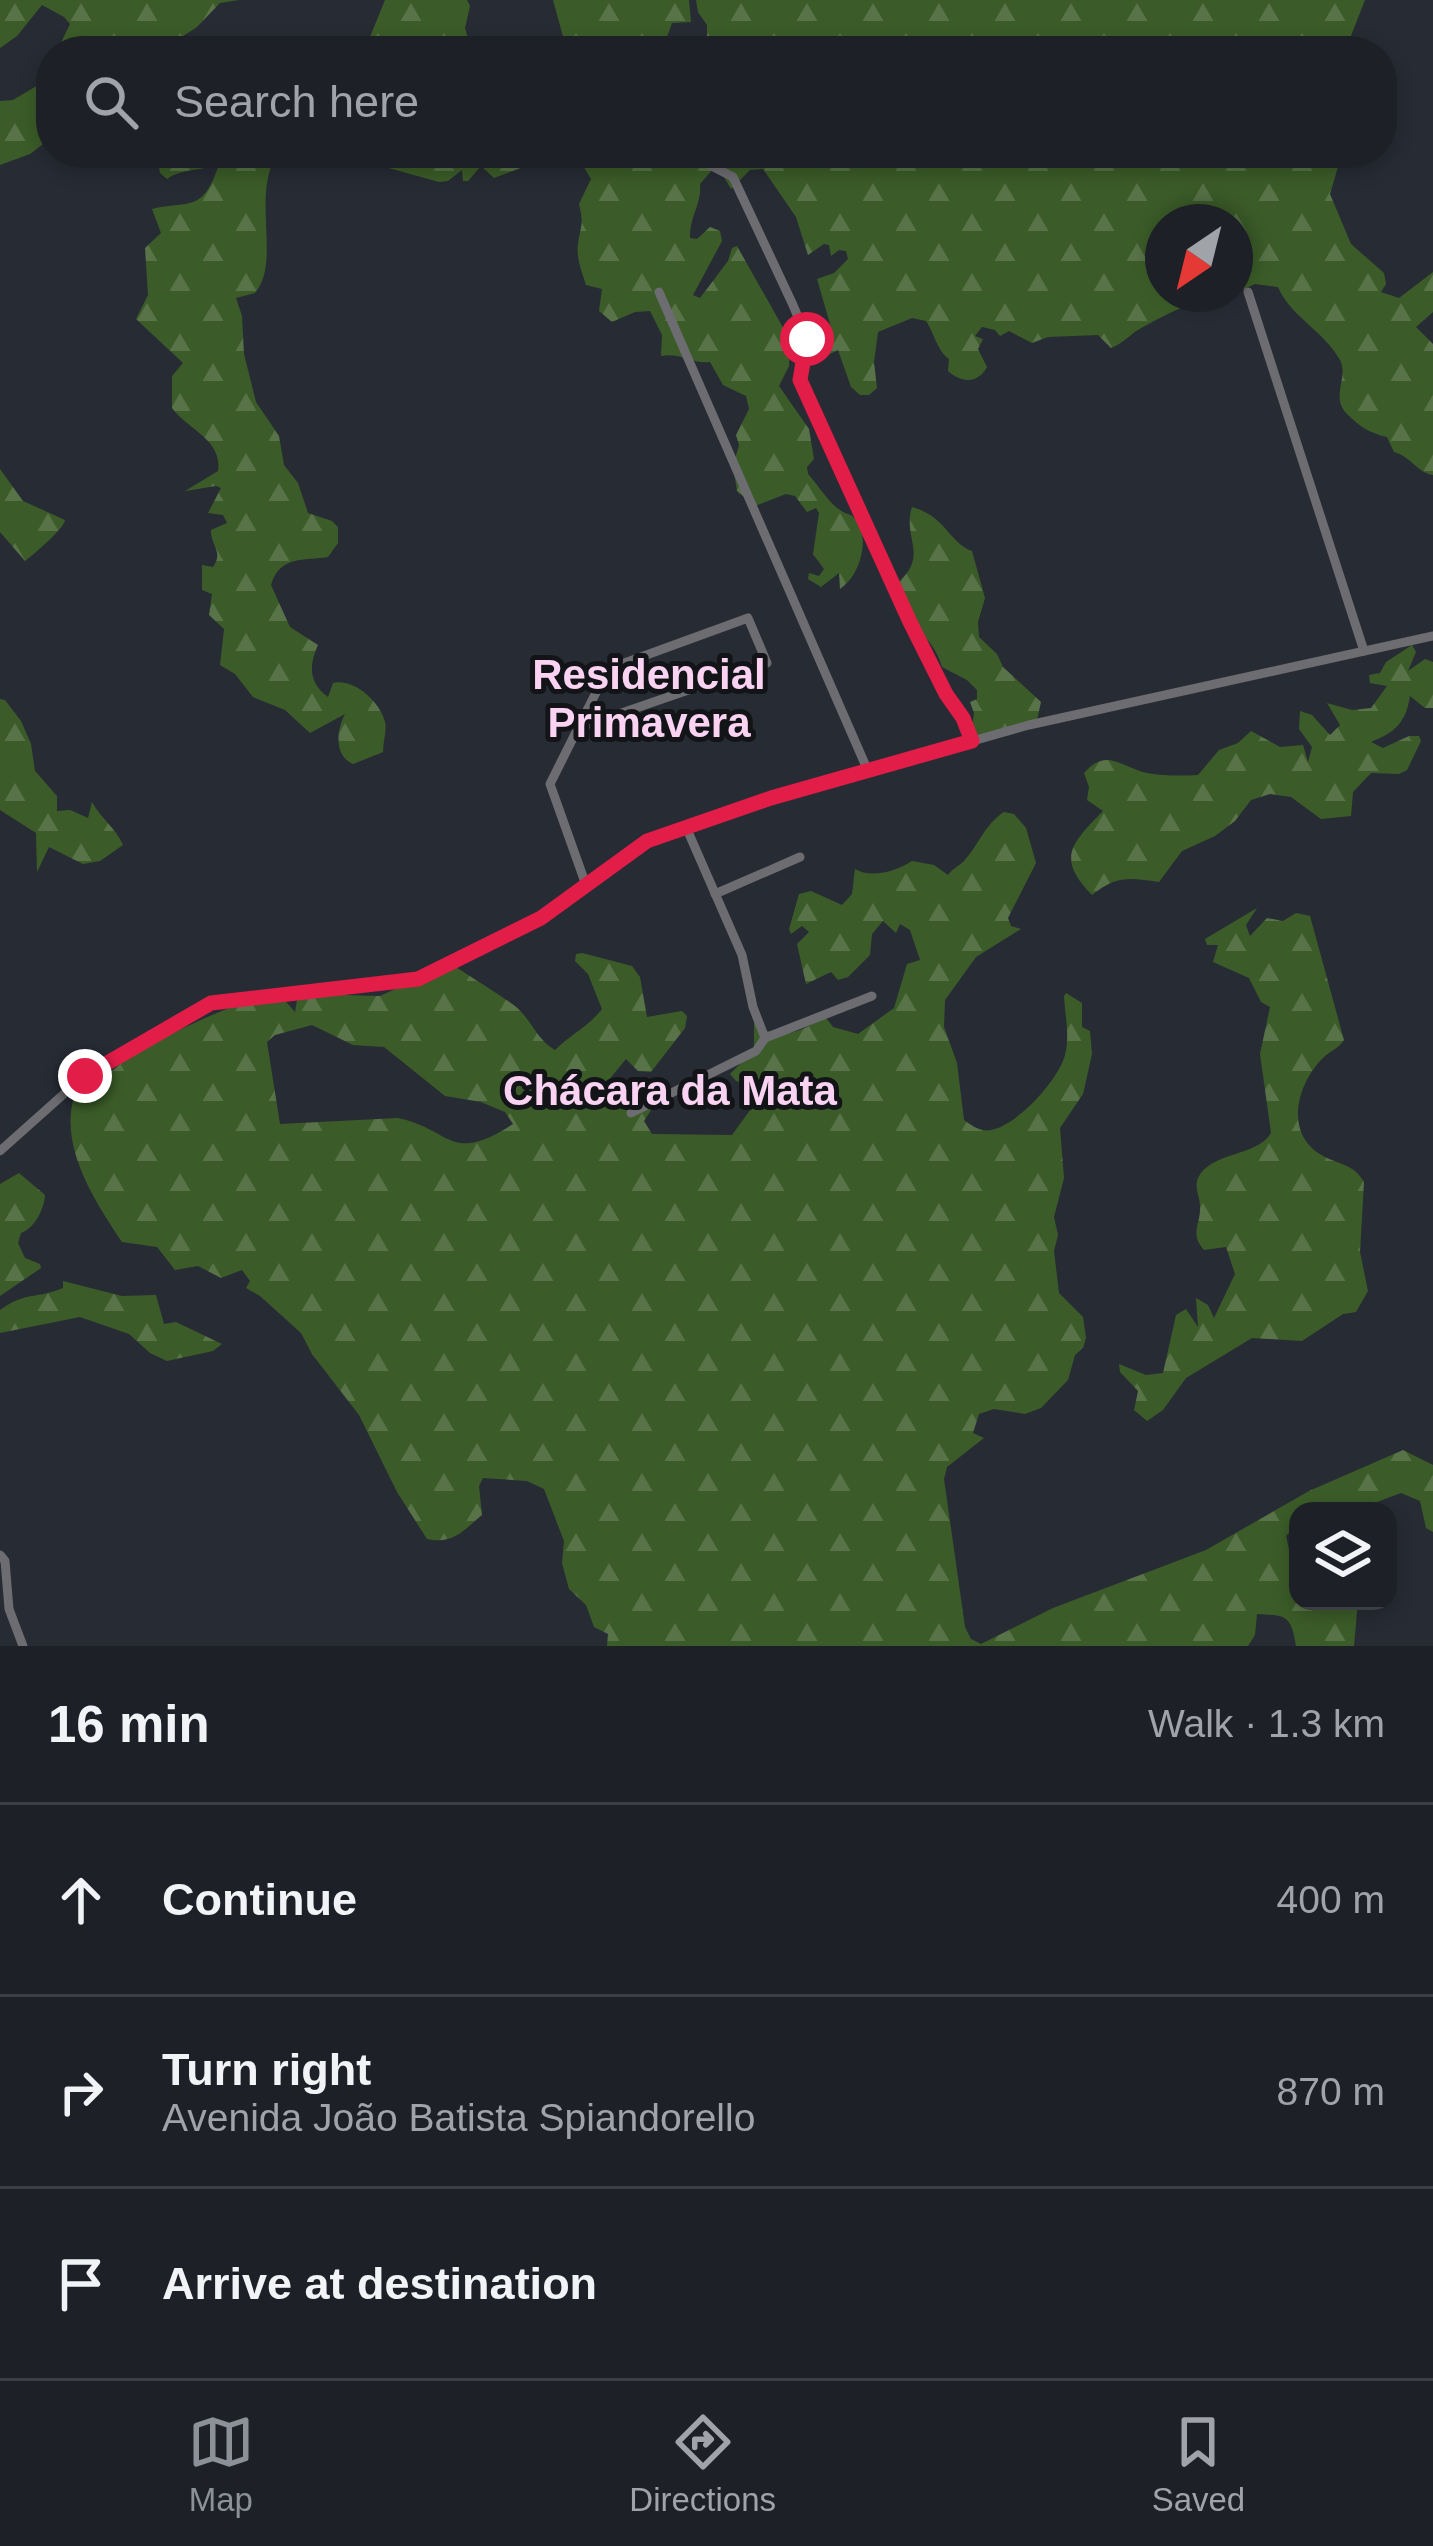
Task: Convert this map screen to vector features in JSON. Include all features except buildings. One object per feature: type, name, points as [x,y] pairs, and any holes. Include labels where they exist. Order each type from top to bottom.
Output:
[{"type":"street","points":[[715,168],[733,177],[771,258],[807,339],[800,380],[910,622],[972,741]]},
{"type":"street","points":[[659,292],[868,771]]},
{"type":"street","points":[[1253,307],[1364,651]]},
{"type":"street","points":[[578,728],[767,663],[748,618],[608,669],[578,728],[550,784],[586,885]]},
{"type":"street","points":[[0,1150],[85,1076],[211,1003],[418,979],[541,918],[647,841],[686,827],[972,741],[1433,636]]},
{"type":"street","points":[[686,827],[748,970],[753,1007],[765,1038]]},
{"type":"street","points":[[716,894],[800,857]]},
{"type":"street","points":[[631,1113],[756,1051],[765,1038],[872,996]]},
{"type":"street","points":[[0,1556],[5,1561],[9,1609],[23,1646]]},
{"type":"green space","points":[[0,0],[239,0],[220,3],[183,36],[64,36],[70,24],[42,5],[17,36],[0,48]]},
{"type":"green space","points":[[385,0],[467,0],[470,6],[467,36],[370,36]]},
{"type":"green space","points":[[553,0],[689,0],[691,22],[672,23],[667,36],[563,36]]},
{"type":"green space","points":[[696,0],[1365,0],[1351,36],[707,36],[707,25]]},
{"type":"green space","points":[[36,86],[36,149],[0,165],[0,101],[13,100]]},
{"type":"green space","points":[[159,168],[202,168],[167,179]]},
{"type":"green space","points":[[218,168],[271,168],[263,280],[255,293],[236,298],[244,354],[256,402],[279,436],[284,465],[298,483],[308,513],[338,527],[338,543],[328,557],[287,564],[271,585],[290,627],[318,645],[312,673],[321,691],[328,697],[333,683],[349,684],[365,693],[382,714],[383,752],[353,764],[340,748],[345,714],[310,733],[285,710],[253,697],[235,674],[220,665],[224,629],[209,615],[212,594],[202,590],[202,565],[213,567],[217,557],[211,530],[227,523],[223,515],[208,513],[221,488],[185,491],[218,471],[218,460],[210,443],[172,408],[172,376],[183,363],[136,319],[148,295],[145,248],[161,233],[152,209],[200,199]]},
{"type":"green space","points":[[389,168],[479,168],[468,181],[463,181],[462,170],[448,181]]},
{"type":"green space","points":[[483,168],[521,168],[494,178]]},
{"type":"green space","points":[[585,168],[1338,168],[1330,194],[1351,244],[1384,273],[1386,284],[1381,292],[1399,298],[1433,272],[1433,312],[1416,327],[1433,344],[1433,475],[1394,452],[1387,437],[1347,414],[1340,401],[1340,360],[1290,307],[1278,287],[1253,285],[1253,204],[1145,204],[1145,312],[1171,312],[1111,348],[1098,335],[1048,337],[1032,343],[1009,331],[1000,336],[982,327],[975,336],[983,339],[978,349],[987,367],[969,380],[948,371],[949,359],[926,321],[912,318],[878,332],[877,388],[860,395],[851,387],[838,350],[822,358],[815,348],[832,331],[817,279],[834,273],[848,259],[846,251],[831,256],[829,245],[824,244],[808,255],[796,217],[763,169],[750,170],[731,189],[721,172],[713,169],[700,184],[690,238],[697,239],[710,227],[720,231],[722,241],[693,295],[700,298],[737,246],[790,340],[789,366],[779,386],[809,429],[814,459],[808,474],[860,528],[863,547],[853,576],[840,589],[839,573],[821,587],[808,579],[809,573],[819,576],[824,569],[813,554],[816,508],[807,512],[795,496],[786,494],[755,506],[737,491],[733,466],[739,445],[736,435],[749,409],[746,396],[723,385],[710,362],[661,356],[662,335],[650,311],[612,322],[599,311],[602,289],[586,285],[578,254],[579,204],[591,179]]},
{"type":"green space","points":[[0,469],[23,501],[65,520],[25,561],[0,532]]},
{"type":"green space","points":[[912,507],[933,517],[972,551],[985,598],[979,637],[1041,702],[1037,720],[1006,735],[971,735],[974,713],[970,702],[977,699],[977,690],[942,667],[898,596],[897,583],[914,555]]},
{"type":"green space","points":[[1412,645],[1416,652],[1408,671],[1425,659],[1433,662],[1433,708],[1425,708],[1410,696],[1398,725],[1371,742],[1383,748],[1409,736],[1419,736],[1421,741],[1407,770],[1371,773],[1353,792],[1351,816],[1321,819],[1291,797],[1270,794],[1251,800],[1215,836],[1182,851],[1159,882],[1124,880],[1092,895],[1081,882],[1072,852],[1103,811],[1087,800],[1084,773],[1092,765],[1107,760],[1147,773],[1198,775],[1219,750],[1238,743],[1251,731],[1280,747],[1303,745],[1308,762],[1312,747],[1299,729],[1300,711],[1312,715],[1330,735],[1340,725],[1327,703],[1352,710],[1371,708],[1387,686],[1370,683],[1369,675],[1380,673],[1386,662]]},
{"type":"green space","points":[[0,699],[21,721],[35,771],[57,796],[57,811],[70,810],[88,818],[92,802],[123,845],[100,861],[83,864],[49,847],[37,872],[36,833],[0,810]]},
{"type":"green space","points":[[1004,812],[1014,814],[1026,828],[1036,863],[1008,918],[1011,926],[1021,929],[976,957],[945,1000],[944,1027],[957,1063],[964,1120],[991,1130],[1024,1111],[1055,1076],[1066,1048],[1064,996],[1082,1003],[1082,1027],[1090,1031],[1092,1054],[1083,1094],[1060,1128],[1064,1178],[1054,1217],[1058,1235],[1054,1251],[1059,1293],[1083,1317],[1086,1338],[1068,1380],[1041,1408],[1025,1414],[994,1409],[979,1414],[973,1433],[984,1438],[947,1467],[944,1479],[965,1627],[971,1639],[981,1644],[1053,1608],[1206,1550],[1289,1502],[1289,1610],[1357,1610],[1354,1646],[1296,1646],[1285,1618],[1257,1614],[1255,1635],[1248,1646],[607,1646],[608,1634],[594,1627],[586,1605],[569,1589],[562,1563],[564,1541],[544,1489],[527,1481],[483,1478],[479,1486],[482,1515],[451,1538],[427,1539],[397,1492],[359,1415],[301,1333],[246,1288],[250,1281],[242,1270],[221,1278],[198,1266],[175,1270],[157,1247],[122,1242],[79,1165],[71,1123],[80,1082],[107,1074],[141,1050],[206,1018],[270,997],[282,998],[295,1012],[304,994],[380,996],[450,964],[515,1006],[555,1050],[602,1009],[588,974],[575,961],[576,954],[582,953],[632,966],[640,977],[647,1017],[682,1011],[687,1016],[685,1028],[651,1072],[638,1071],[626,1059],[608,1081],[621,1101],[637,1093],[659,1098],[644,1121],[652,1134],[732,1135],[759,1098],[754,1086],[730,1074],[754,1050],[754,1022],[770,1032],[789,1033],[823,1014],[833,1027],[858,1034],[894,1008],[907,964],[920,960],[910,930],[900,924],[896,933],[883,921],[872,934],[870,955],[848,977],[838,980],[831,972],[806,984],[797,944],[809,932],[802,926],[791,934],[789,929],[799,894],[811,891],[842,905],[852,894],[855,869],[884,873],[912,861],[934,865],[948,875]],"holes":[[[312,1025],[353,1045],[384,1047],[445,1096],[481,1102],[505,1112],[513,1124],[492,1136],[463,1143],[398,1118],[280,1124],[267,1042],[275,1035]]]},
{"type":"green space","points":[[1257,908],[1246,925],[1250,936],[1267,918],[1283,921],[1296,913],[1310,916],[1344,1040],[1306,1082],[1299,1124],[1312,1148],[1352,1169],[1364,1182],[1360,1252],[1368,1291],[1356,1312],[1343,1314],[1302,1341],[1252,1338],[1186,1378],[1163,1410],[1147,1421],[1134,1410],[1138,1391],[1120,1372],[1119,1364],[1146,1375],[1163,1373],[1176,1315],[1186,1309],[1198,1327],[1196,1298],[1208,1305],[1214,1318],[1235,1274],[1226,1247],[1204,1250],[1197,1239],[1198,1178],[1213,1163],[1256,1146],[1271,1133],[1260,1054],[1270,1007],[1261,1002],[1249,978],[1213,962],[1218,945],[1207,945],[1205,939]]},
{"type":"green space","points":[[19,1173],[45,1195],[38,1217],[21,1233],[18,1243],[25,1258],[41,1268],[0,1296],[0,1184]]},
{"type":"green space","points":[[63,1281],[122,1296],[156,1295],[164,1324],[176,1322],[222,1344],[213,1351],[167,1361],[129,1334],[80,1317],[0,1333],[0,1310],[63,1288]]},
{"type":"green space","points":[[1403,1450],[1433,1465],[1433,1532],[1426,1528],[1420,1501],[1401,1493],[1377,1502],[1290,1502]]},
{"type":"district","name":"Residencial Primavera","points":[[649,698]]},
{"type":"district","name":"Chácara da Mata","points":[[670,1090]]},
{"type":"route","points":[[85,1076],[211,1003],[418,979],[541,918],[647,841],[771,798],[972,741],[892,585],[813,412],[800,380],[807,339]]}]
